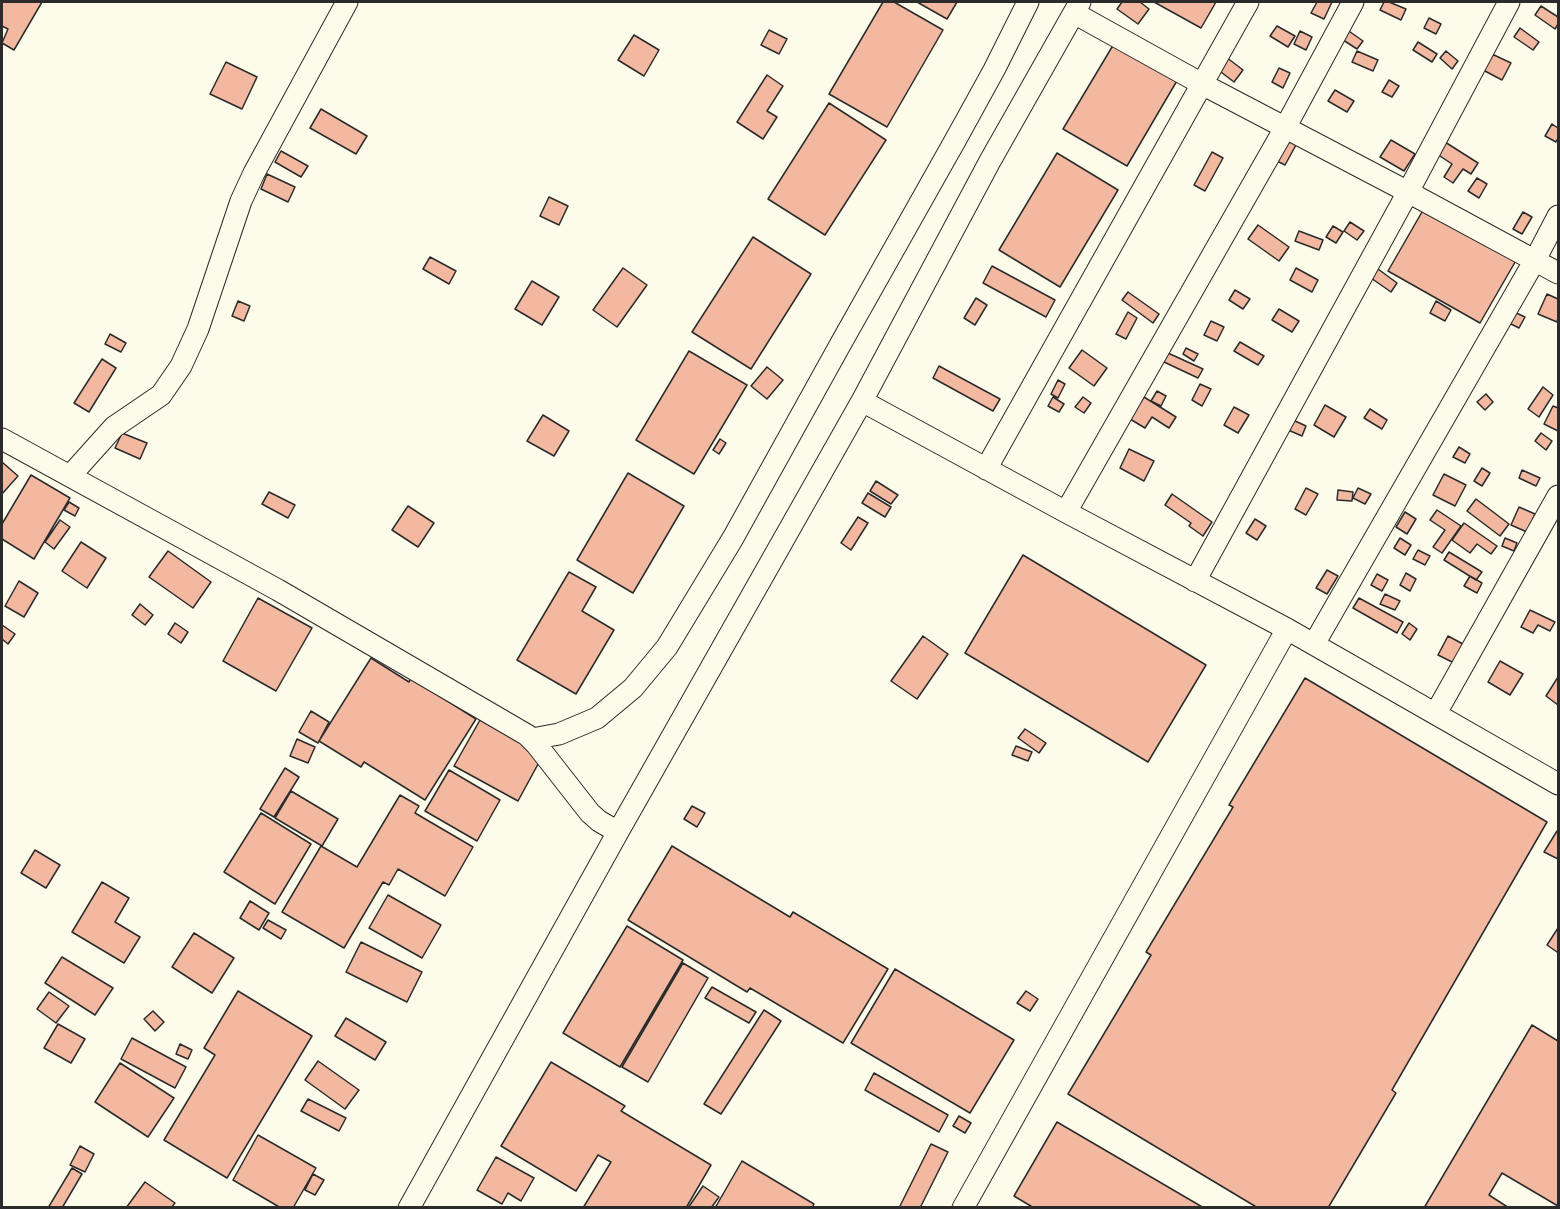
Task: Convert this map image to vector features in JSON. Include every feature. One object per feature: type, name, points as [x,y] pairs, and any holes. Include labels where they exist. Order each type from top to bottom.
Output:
[{"type":"street","points":[[70,476],[114,427],[161,395],[181,366],[198,330],[249,183],[347,2]]},
{"type":"street","points":[[532,739],[559,734],[597,718],[633,688],[667,647],[733,538],[994,70],[1028,2]]},
{"type":"street","points":[[986,469],[1248,2]]},
{"type":"street","points":[[1066,512],[1285,128],[1353,2]]},
{"type":"street","points":[[1195,581],[1509,2]]},
{"type":"street","points":[[409,1208],[862,401],[990,161],[1077,7],[1202,84],[1558,273]]},
{"type":"street","points":[[1314,645],[1558,216]]},
{"type":"street","points":[[862,401],[1287,629],[1558,784]]},
{"type":"street","points":[[2,440],[278,590],[532,739],[590,813],[618,832]]},
{"type":"street","points":[[1436,713],[1558,496]]},
{"type":"street","points":[[963,1208],[1287,629]]},
{"type":"building","points":[[2,2],[42,2],[14,50],[2,43],[8,29],[2,26]]},
{"type":"building","points":[[883,2],[894,2],[943,30],[887,127],[829,94]]},
{"type":"building","points":[[917,2],[957,2],[947,19]]},
{"type":"building","points":[[1122,2],[1140,2],[1149,9],[1138,24],[1117,9]]},
{"type":"building","points":[[1154,2],[1216,2],[1201,28]]},
{"type":"building","points":[[1317,2],[1332,2],[1324,19],[1311,13]]},
{"type":"building","points":[[1384,2],[1406,9],[1401,20],[1380,10]]},
{"type":"building","points":[[1541,6],[1558,17],[1555,29],[1535,15]]},
{"type":"building","points":[[1429,18],[1441,24],[1436,34],[1424,28]]},
{"type":"building","points":[[1277,26],[1295,36],[1288,47],[1270,36]]},
{"type":"building","points":[[1520,28],[1539,42],[1533,50],[1514,37]]},
{"type":"building","points":[[1346,29],[1363,41],[1357,49],[1340,38]]},
{"type":"building","points":[[769,30],[787,39],[779,54],[761,45]]},
{"type":"building","points":[[1300,31],[1312,37],[1306,50],[1294,44]]},
{"type":"building","points":[[634,35],[659,50],[644,76],[618,60]]},
{"type":"building","points":[[1115,42],[1178,79],[1127,166],[1063,129]]},
{"type":"building","points":[[1418,42],[1437,54],[1432,62],[1413,50]]},
{"type":"building","points":[[1357,51],[1378,60],[1373,71],[1352,62]]},
{"type":"building","points":[[1446,51],[1458,61],[1452,69],[1440,58]]},
{"type":"building","points":[[1492,54],[1511,63],[1502,80],[1483,70]]},
{"type":"building","points":[[1226,57],[1243,70],[1234,82],[1217,69]]},
{"type":"building","points":[[226,62],[257,77],[242,109],[210,94]]},
{"type":"building","points":[[1279,68],[1290,73],[1283,88],[1272,82]]},
{"type":"building","points":[[767,75],[783,86],[767,111],[777,117],[763,139],[737,122]]},
{"type":"building","points":[[1389,80],[1399,86],[1392,97],[1382,92]]},
{"type":"building","points":[[1335,90],[1354,101],[1347,112],[1328,101]]},
{"type":"building","points":[[829,103],[886,140],[825,235],[768,199]]},
{"type":"building","points":[[321,109],[367,136],[356,154],[310,128]]},
{"type":"building","points":[[1552,124],[1558,128],[1556,142],[1545,136]]},
{"type":"building","points":[[1284,138],[1296,145],[1285,165],[1273,159]]},
{"type":"building","points":[[1391,140],[1415,154],[1404,171],[1380,157]]},
{"type":"building","points":[[1445,142],[1478,163],[1471,174],[1463,169],[1453,183],[1444,177],[1452,164],[1437,154]]},
{"type":"building","points":[[281,151],[308,166],[301,177],[275,162]]},
{"type":"building","points":[[1212,152],[1223,158],[1205,191],[1194,185]]},
{"type":"building","points":[[1057,153],[1118,190],[1060,287],[999,250]]},
{"type":"building","points":[[267,174],[295,187],[288,202],[261,189]]},
{"type":"building","points":[[1477,178],[1487,184],[1479,198],[1468,191]]},
{"type":"building","points":[[549,197],[568,206],[559,225],[540,216]]},
{"type":"building","points":[[1426,205],[1518,257],[1480,323],[1388,271]]},
{"type":"building","points":[[1523,212],[1532,217],[1522,234],[1513,229]]},
{"type":"building","points":[[1350,222],[1364,231],[1357,240],[1344,231]]},
{"type":"building","points":[[1258,225],[1289,247],[1279,261],[1248,239]]},
{"type":"building","points":[[1333,226],[1343,232],[1336,243],[1326,237]]},
{"type":"building","points":[[1299,231],[1323,240],[1319,250],[1295,241]]},
{"type":"building","points":[[753,237],[811,274],[751,369],[692,332]]},
{"type":"building","points":[[430,257],[456,271],[449,284],[423,269]]},
{"type":"building","points":[[992,266],[1055,300],[1046,317],[983,283]]},
{"type":"building","points":[[623,268],[647,285],[617,327],[593,310]]},
{"type":"building","points":[[1296,268],[1318,280],[1312,292],[1290,280]]},
{"type":"building","points":[[1378,269],[1397,283],[1391,292],[1371,278]]},
{"type":"building","points":[[532,281],[559,297],[542,325],[515,309]]},
{"type":"building","points":[[1235,290],[1250,299],[1243,309],[1229,300]]},
{"type":"building","points":[[1128,292],[1159,314],[1153,323],[1122,300]]},
{"type":"building","points":[[1547,294],[1558,299],[1557,322],[1538,314]]},
{"type":"building","points":[[976,298],[987,305],[975,325],[964,318]]},
{"type":"building","points":[[238,301],[250,306],[244,321],[232,316]]},
{"type":"building","points":[[1436,301],[1451,310],[1445,321],[1430,313]]},
{"type":"building","points":[[1279,309],[1299,321],[1292,332],[1272,320]]},
{"type":"building","points":[[1512,311],[1525,317],[1519,328],[1507,322]]},
{"type":"building","points":[[1128,312],[1137,318],[1126,339],[1116,334]]},
{"type":"building","points":[[1211,321],[1224,327],[1217,341],[1204,335]]},
{"type":"building","points":[[110,334],[126,343],[121,352],[105,344]]},
{"type":"building","points":[[1240,342],[1264,356],[1258,365],[1234,351]]},
{"type":"building","points":[[1186,348],[1198,354],[1194,361],[1183,354]]},
{"type":"building","points":[[1082,350],[1107,368],[1094,386],[1069,368]]},
{"type":"building","points":[[689,351],[747,385],[694,474],[636,440]]},
{"type":"building","points":[[1168,353],[1203,369],[1198,378],[1164,362]]},
{"type":"building","points":[[102,359],[116,368],[89,412],[74,403]]},
{"type":"building","points":[[939,366],[1000,399],[993,411],[933,378]]},
{"type":"building","points":[[767,367],[783,380],[767,399],[751,386]]},
{"type":"building","points":[[1058,380],[1065,384],[1058,398],[1051,394]]},
{"type":"building","points":[[1200,384],[1211,389],[1202,406],[1192,400]]},
{"type":"building","points":[[1543,387],[1553,395],[1539,417],[1528,409]]},
{"type":"building","points":[[1157,391],[1166,396],[1161,406],[1151,401]]},
{"type":"building","points":[[1486,394],[1493,402],[1485,410],[1477,402]]},
{"type":"building","points":[[1053,397],[1064,404],[1059,412],[1048,406]]},
{"type":"building","points":[[1083,397],[1091,403],[1084,413],[1075,407]]},
{"type":"building","points":[[1144,397],[1176,417],[1169,428],[1152,417],[1145,428],[1130,419]]},
{"type":"building","points":[[1325,405],[1346,417],[1334,437],[1314,425]]},
{"type":"building","points":[[1553,406],[1558,408],[1558,431],[1544,424]]},
{"type":"building","points":[[1234,407],[1249,415],[1238,433],[1224,425]]},
{"type":"building","points":[[1370,409],[1387,420],[1382,429],[1364,418]]},
{"type":"building","points":[[543,415],[569,431],[554,456],[527,441]]},
{"type":"building","points":[[1293,420],[1306,426],[1302,436],[1288,430]]},
{"type":"building","points":[[122,433],[147,443],[140,459],[115,448]]},
{"type":"building","points":[[1541,433],[1552,441],[1546,450],[1535,441]]},
{"type":"building","points":[[720,439],[726,443],[719,454],[713,450]]},
{"type":"building","points":[[1459,447],[1470,454],[1465,463],[1453,457]]},
{"type":"building","points":[[1129,449],[1154,461],[1144,481],[1120,468]]},
{"type":"building","points":[[2,462],[18,476],[2,494]]},
{"type":"building","points":[[1482,468],[1490,473],[1482,486],[1474,481]]},
{"type":"building","points":[[1522,470],[1540,478],[1536,486],[1519,478]]},
{"type":"building","points":[[628,473],[684,506],[633,593],[577,560]]},
{"type":"building","points":[[1444,474],[1466,485],[1455,506],[1433,495]]},
{"type":"building","points":[[31,475],[70,498],[34,559],[2,539],[2,524]]},
{"type":"building","points":[[876,481],[898,495],[891,504],[870,491]]},
{"type":"building","points":[[1306,488],[1318,494],[1306,515],[1295,509]]},
{"type":"building","points":[[1358,488],[1371,494],[1365,504],[1353,498]]},
{"type":"building","points":[[1338,490],[1353,492],[1352,501],[1337,500]]},
{"type":"building","points":[[269,492],[295,505],[288,518],[262,504]]},
{"type":"building","points":[[868,493],[891,507],[885,517],[862,503]]},
{"type":"building","points":[[1172,494],[1212,522],[1203,536],[1189,526],[1191,523],[1165,505]]},
{"type":"building","points":[[1476,499],[1509,524],[1500,536],[1467,511]]},
{"type":"building","points":[[69,502],[79,508],[75,516],[64,510]]},
{"type":"building","points":[[408,506],[434,523],[418,547],[392,530]]},
{"type":"building","points":[[1519,507],[1535,514],[1527,532],[1511,525]]},
{"type":"building","points":[[1437,510],[1461,526],[1442,553],[1433,547],[1445,530],[1430,520]]},
{"type":"building","points":[[1405,512],[1416,519],[1407,534],[1396,527]]},
{"type":"building","points":[[858,517],[868,523],[851,550],[841,543]]},
{"type":"building","points":[[1255,519],[1266,526],[1257,540],[1246,533]]},
{"type":"building","points":[[60,520],[70,527],[54,549],[45,542]]},
{"type":"building","points":[[1464,523],[1497,546],[1491,554],[1477,544],[1470,553],[1452,540]]},
{"type":"building","points":[[1400,538],[1411,545],[1405,555],[1394,548]]},
{"type":"building","points":[[1505,538],[1517,543],[1514,551],[1502,546]]},
{"type":"building","points":[[81,542],[106,558],[87,588],[62,571]]},
{"type":"building","points":[[1418,550],[1430,556],[1425,565],[1413,559]]},
{"type":"building","points":[[168,551],[211,582],[193,608],[149,577]]},
{"type":"building","points":[[1449,552],[1482,572],[1476,580],[1444,560]]},
{"type":"building","points":[[1023,555],[1206,665],[1148,762],[965,653]]},
{"type":"building","points":[[1327,570],[1338,576],[1327,594],[1316,588]]},
{"type":"building","points":[[569,572],[596,587],[582,611],[614,630],[576,694],[517,660]]},
{"type":"building","points":[[1406,573],[1416,579],[1410,591],[1400,585]]},
{"type":"building","points":[[1377,574],[1388,580],[1382,591],[1371,585]]},
{"type":"building","points":[[1470,576],[1482,583],[1477,593],[1464,586]]},
{"type":"building","points":[[19,581],[38,593],[24,617],[5,606]]},
{"type":"building","points":[[1385,594],[1400,601],[1395,610],[1380,604]]},
{"type":"building","points":[[258,598],[312,628],[276,691],[223,661]]},
{"type":"building","points":[[1359,598],[1403,622],[1397,633],[1353,608]]},
{"type":"building","points":[[140,604],[153,615],[145,625],[132,615]]},
{"type":"building","points":[[1530,610],[1555,622],[1550,631],[1538,625],[1533,633],[1521,627]]},
{"type":"building","points":[[175,623],[188,632],[181,643],[168,634]]},
{"type":"building","points":[[1409,623],[1417,629],[1410,640],[1402,634]]},
{"type":"building","points":[[2,625],[15,634],[8,644],[2,639]]},
{"type":"building","points":[[923,636],[948,654],[917,699],[891,681]]},
{"type":"building","points":[[1448,636],[1463,644],[1454,663],[1438,655]]},
{"type":"building","points":[[371,658],[409,682],[411,678],[476,719],[425,800],[364,762],[361,767],[319,741]]},
{"type":"building","points":[[1500,661],[1523,674],[1510,695],[1488,682]]},
{"type":"building","points":[[1558,677],[1558,705],[1546,696]]},
{"type":"building","points":[[1305,678],[1547,822],[1392,1090],[1396,1093],[1328,1208],[1258,1208],[1068,1094],[1151,955],[1146,952],[1233,807],[1229,805]]},
{"type":"building","points":[[311,711],[329,722],[318,743],[299,732]]},
{"type":"building","points":[[480,720],[543,755],[518,801],[454,766]]},
{"type":"building","points":[[1025,729],[1046,743],[1039,753],[1018,738]]},
{"type":"building","points":[[297,739],[315,747],[308,763],[290,756]]},
{"type":"building","points":[[1016,746],[1032,752],[1028,761],[1012,755]]},
{"type":"building","points":[[285,768],[299,777],[274,817],[260,809]]},
{"type":"building","points":[[449,770],[500,800],[477,841],[425,811]]},
{"type":"building","points":[[291,791],[338,819],[322,846],[275,818]]},
{"type":"building","points":[[400,795],[419,806],[415,813],[473,847],[445,896],[398,869],[389,885],[383,882],[344,948],[282,912],[321,846],[357,867]]},
{"type":"building","points":[[692,806],[705,813],[697,827],[684,819]]},
{"type":"building","points":[[261,813],[311,844],[275,904],[224,872]]},
{"type":"building","points":[[1558,832],[1558,859],[1544,852]]},
{"type":"building","points":[[672,846],[790,917],[793,912],[888,969],[843,1043],[750,988],[747,992],[628,920]]},
{"type":"building","points":[[35,850],[60,865],[46,888],[21,873]]},
{"type":"building","points":[[102,882],[129,898],[115,922],[140,937],[124,963],[72,932]]},
{"type":"building","points":[[388,895],[441,925],[422,958],[369,928]]},
{"type":"building","points":[[250,901],[269,913],[259,930],[240,918]]},
{"type":"building","points":[[268,920],[286,930],[281,939],[263,928]]},
{"type":"building","points":[[627,926],[683,960],[620,1067],[563,1033]]},
{"type":"building","points":[[1558,928],[1558,950],[1557,952],[1547,945]]},
{"type":"building","points":[[194,933],[234,958],[212,993],[172,967]]},
{"type":"building","points":[[361,942],[422,972],[407,1002],[346,972]]},
{"type":"building","points":[[62,957],[113,988],[95,1015],[45,983]]},
{"type":"building","points":[[683,963],[708,978],[648,1082],[622,1067]]},
{"type":"building","points":[[895,969],[1014,1040],[970,1113],[851,1043]]},
{"type":"building","points":[[712,987],[756,1012],[749,1023],[705,998]]},
{"type":"building","points":[[238,991],[312,1036],[227,1178],[164,1140],[215,1055],[204,1048]]},
{"type":"building","points":[[1026,991],[1038,999],[1030,1011],[1017,1003]]},
{"type":"building","points":[[49,992],[69,1006],[56,1023],[37,1009]]},
{"type":"building","points":[[764,1010],[781,1021],[721,1114],[704,1104]]},
{"type":"building","points":[[153,1011],[164,1022],[155,1031],[144,1019]]},
{"type":"building","points":[[346,1018],[386,1042],[375,1060],[335,1036]]},
{"type":"building","points":[[58,1024],[85,1039],[71,1063],[44,1048]]},
{"type":"building","points":[[1532,1025],[1558,1041],[1558,1206],[1502,1173],[1489,1195],[1509,1208],[1424,1208]]},
{"type":"building","points":[[132,1038],[186,1067],[175,1088],[121,1059]]},
{"type":"building","points":[[180,1044],[192,1050],[188,1059],[176,1054]]},
{"type":"building","points":[[318,1061],[359,1090],[345,1109],[305,1080]]},
{"type":"building","points":[[551,1062],[625,1106],[621,1111],[711,1165],[686,1208],[583,1208],[611,1162],[598,1155],[576,1191],[501,1146]]},
{"type":"building","points":[[120,1063],[174,1098],[148,1137],[95,1102]]},
{"type":"building","points":[[874,1073],[948,1115],[939,1132],[865,1090]]},
{"type":"building","points":[[308,1099],[346,1118],[339,1131],[301,1111]]},
{"type":"building","points":[[959,1116],[971,1123],[965,1133],[953,1126]]},
{"type":"building","points":[[1057,1122],[1204,1208],[1034,1208],[1014,1196]]},
{"type":"building","points":[[258,1135],[316,1168],[293,1208],[281,1208],[233,1180]]},
{"type":"building","points":[[931,1144],[948,1152],[920,1208],[899,1208]]},
{"type":"building","points":[[80,1146],[94,1154],[85,1172],[70,1165]]},
{"type":"building","points":[[496,1157],[534,1178],[521,1201],[508,1193],[502,1204],[477,1190]]},
{"type":"building","points":[[742,1161],[814,1204],[812,1208],[715,1208]]},
{"type":"building","points":[[72,1168],[82,1174],[62,1208],[48,1208]]},
{"type":"building","points":[[313,1174],[324,1180],[315,1195],[305,1190]]},
{"type":"building","points":[[145,1182],[175,1203],[171,1208],[126,1208]]},
{"type":"building","points":[[703,1186],[719,1197],[711,1208],[688,1208]]}]
